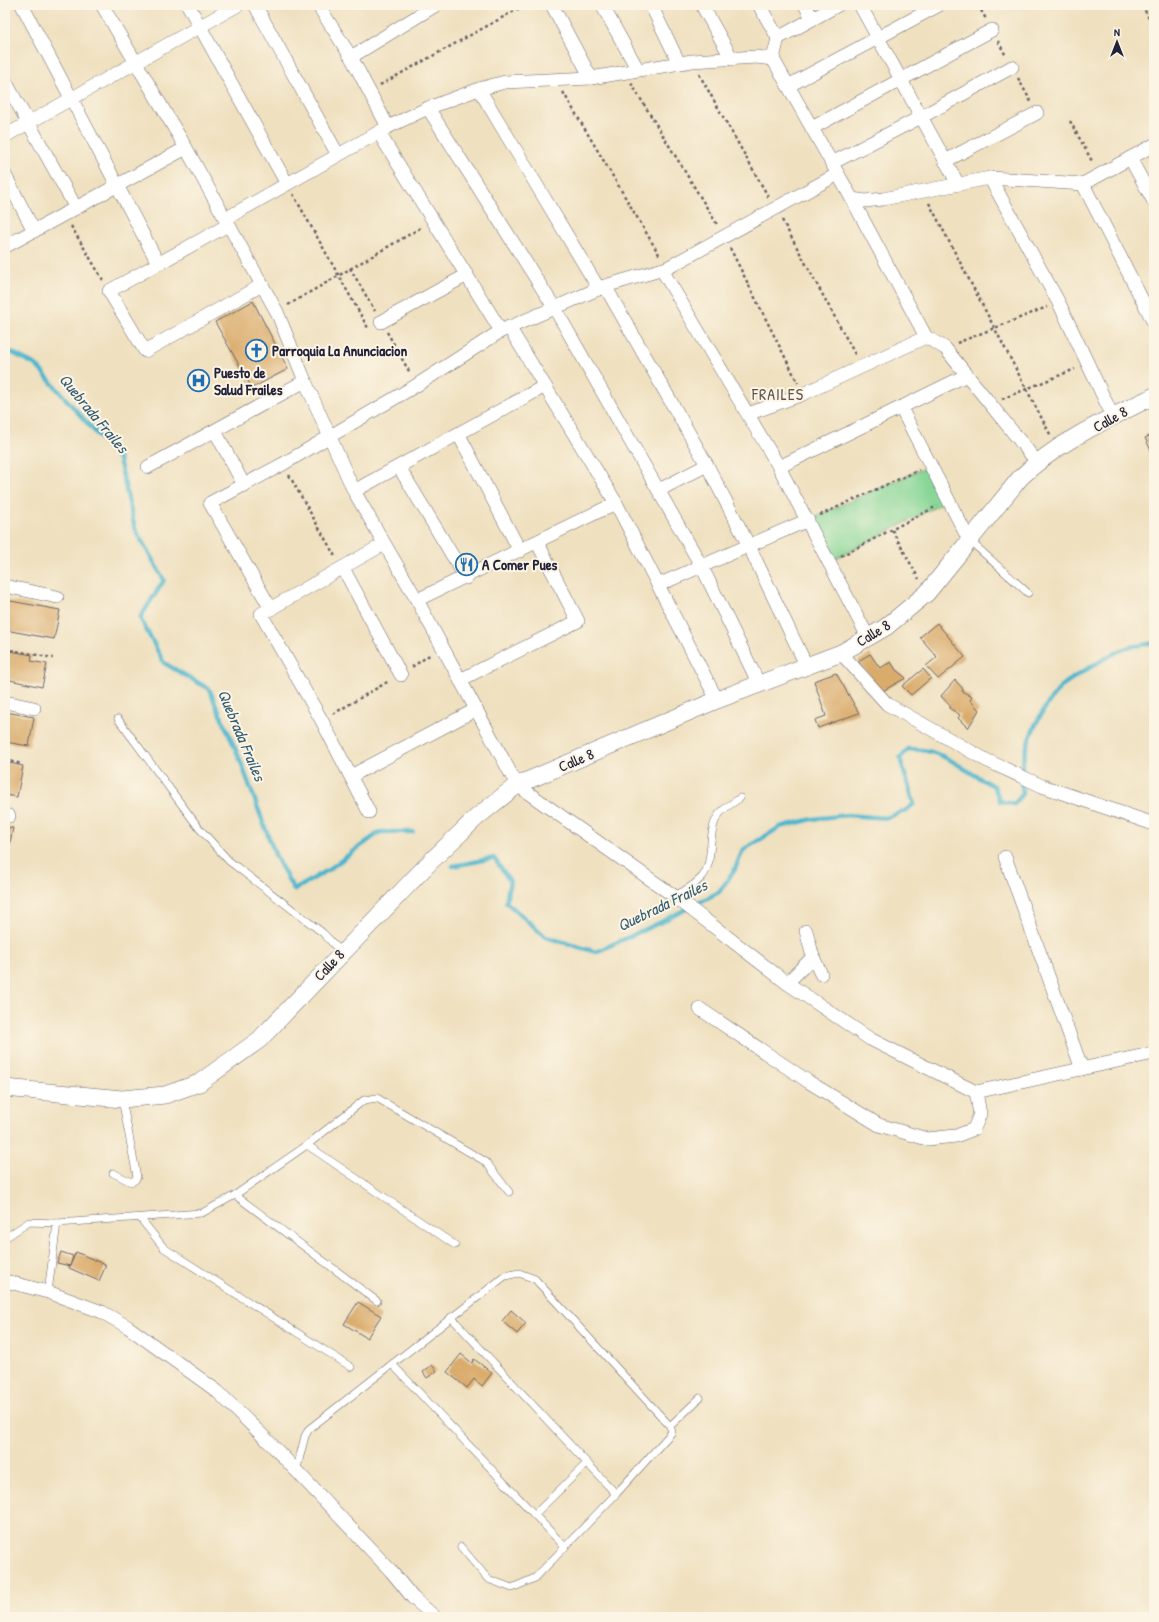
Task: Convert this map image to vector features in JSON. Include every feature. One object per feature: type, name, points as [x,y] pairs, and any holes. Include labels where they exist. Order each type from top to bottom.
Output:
[{"type":"street","points":[[22,5],[158,263]]},
{"type":"street","points":[[102,5],[186,148],[277,312],[305,381],[354,491],[417,600],[475,710],[517,785],[677,900],[787,983],[870,1039],[976,1092],[1154,1053]]},
{"type":"street","points":[[188,5],[287,184]]},
{"type":"street","points":[[5,136],[238,5]]},
{"type":"street","points":[[254,5],[338,155]]},
{"type":"street","points":[[318,5],[351,57],[369,91],[384,130],[433,221],[467,275],[545,386],[616,503],[716,700]]},
{"type":"street","points":[[351,57],[436,5]]},
{"type":"street","points":[[552,5],[591,78]]},
{"type":"street","points":[[602,5],[638,70]]},
{"type":"street","points":[[650,5],[679,63]]},
{"type":"street","points":[[702,5],[732,59]]},
{"type":"street","points":[[758,5],[778,38],[773,59],[835,168],[926,337],[946,348],[1037,462]]},
{"type":"street","points":[[805,5],[812,18]]},
{"type":"street","points":[[778,38],[838,5]]},
{"type":"street","points":[[860,5],[902,79],[958,184]]},
{"type":"street","points":[[788,86],[939,5]]},
{"type":"street","points":[[812,128],[992,30]]},
{"type":"street","points":[[262,285],[145,351],[109,291],[338,155],[428,108],[479,89],[505,82],[591,78],[679,63],[756,57],[773,59]]},
{"type":"street","points":[[271,609],[210,503],[282,464],[417,385],[505,329],[602,288],[665,269],[921,117],[1012,67]]},
{"type":"street","points":[[5,81],[76,208]]},
{"type":"street","points":[[479,89],[602,288],[707,465],[749,546],[807,667]]},
{"type":"street","points":[[428,108],[554,308],[659,490],[702,567],[759,684]]},
{"type":"street","points":[[946,161],[1037,113]]},
{"type":"street","points":[[852,200],[884,200],[990,178],[1083,184],[1154,145]]},
{"type":"street","points":[[6,246],[186,148]]},
{"type":"street","points":[[1130,158],[1154,202]]},
{"type":"street","points":[[5,175],[34,231]]},
{"type":"street","points":[[990,178],[1059,303],[1086,364],[1113,417]]},
{"type":"street","points":[[1083,184],[1154,323]]},
{"type":"street","points":[[665,269],[779,467],[868,637]]},
{"type":"street","points":[[381,322],[467,275]]},
{"type":"street","points":[[748,414],[804,394],[926,337]]},
{"type":"street","points":[[779,467],[967,375]]},
{"type":"street","points":[[148,467],[305,381]]},
{"type":"street","points":[[354,491],[459,435],[545,386]]},
{"type":"street","name":"Calle 8","points":[[5,1088],[122,1099],[164,1095],[199,1083],[258,1040],[341,952],[430,862],[477,817],[517,785],[716,700],[841,653],[886,627],[927,594],[968,540],[1020,478],[1037,462],[1113,417],[1154,396]]},
{"type":"street","points":[[901,408],[968,540]]},
{"type":"street","points":[[215,431],[244,484]]},
{"type":"street","points":[[459,435],[520,551]]},
{"type":"street","points":[[659,490],[707,465]]},
{"type":"street","points":[[399,467],[466,578]]},
{"type":"street","points":[[417,600],[466,578],[616,503]]},
{"type":"street","points":[[658,585],[808,520]]},
{"type":"street","points":[[460,680],[578,621],[537,542]]},
{"type":"street","points":[[368,812],[322,720],[261,614],[384,544]]},
{"type":"street","points":[[343,568],[401,675]]},
{"type":"street","points":[[5,586],[57,597]]},
{"type":"street","points":[[841,653],[887,704],[986,760],[1042,786],[1154,824]]},
{"type":"street","points":[[5,702],[34,708]]},
{"type":"street","points":[[351,776],[475,710]]},
{"type":"street","points":[[1005,857],[1082,1069]]},
{"type":"street","points":[[806,931],[813,957],[821,974]]},
{"type":"street","points":[[787,983],[813,957]]},
{"type":"street","points":[[700,1009],[809,1082],[879,1125],[927,1139],[956,1136],[974,1130],[980,1114],[976,1092]]},
{"type":"street","points":[[5,1280],[48,1292],[102,1312],[128,1327],[210,1386],[272,1445],[391,1571],[413,1598],[435,1617]]},
{"type":"lane","points":[[968,540],[1028,593]]},
{"type":"lane","points":[[118,719],[199,828],[229,861],[323,933],[341,952]]},
{"type":"lane","points":[[677,900],[703,876],[709,856],[713,829],[720,813],[740,798]]},
{"type":"lane","points":[[5,1238],[29,1222],[57,1223],[202,1213],[235,1195],[307,1145],[364,1100],[376,1098],[486,1162],[509,1192]]},
{"type":"lane","points":[[113,1173],[131,1182],[137,1177],[122,1099]]},
{"type":"lane","points":[[307,1145],[455,1245]]},
{"type":"lane","points":[[235,1195],[377,1301]]},
{"type":"lane","points":[[140,1218],[164,1248],[351,1367]]},
{"type":"lane","points":[[48,1292],[57,1223]]},
{"type":"lane","points":[[296,1472],[305,1436],[309,1429],[505,1276],[519,1273],[535,1278],[670,1426],[672,1432],[616,1494],[535,1578],[512,1588],[488,1579],[461,1547]]},
{"type":"lane","points":[[451,1317],[616,1494]]},
{"type":"lane","points":[[392,1364],[565,1547]]},
{"type":"lane","points":[[670,1426],[700,1398]]},
{"type":"lane","points":[[534,1515],[587,1463]]},
{"type":"path","points":[[369,91],[525,5]]},
{"type":"path","points":[[1142,5],[1154,28]]},
{"type":"path","points":[[556,79],[665,269]]},
{"type":"path","points":[[1070,121],[1099,174]]},
{"type":"path","points":[[287,184],[339,274],[368,330],[381,322]]},
{"type":"path","points":[[923,192],[1057,449]]},
{"type":"path","points":[[64,215],[109,291]]},
{"type":"path","points":[[277,312],[339,274],[433,221]]},
{"type":"path","points":[[946,348],[994,327],[1059,303]]},
{"type":"path","points":[[991,404],[1086,364]]},
{"type":"path","points":[[282,464],[343,568]]},
{"type":"path","points":[[808,520],[931,465]]},
{"type":"path","points":[[829,562],[949,500]]},
{"type":"path","points":[[892,530],[927,594]]},
{"type":"path","points":[[322,720],[401,675],[441,646]]},
{"type":"path","points":[[5,649],[53,658]]},
{"type":"path","points":[[5,760],[22,764]]},
{"type":"green space","points":[[931,465],[949,500],[829,562],[808,520]]},
{"type":"building","points":[[253,301],[288,369],[252,388],[215,322]]},
{"type":"building","points":[[1154,434],[1154,457],[1145,438]]},
{"type":"building","points":[[5,600],[60,610],[54,639],[5,630]]},
{"type":"building","points":[[937,623],[965,657],[938,679],[926,666],[937,657],[920,637]]},
{"type":"building","points":[[5,650],[32,655],[31,661],[47,664],[42,687],[5,679]]},
{"type":"building","points":[[870,654],[880,668],[891,662],[896,670],[906,678],[879,693],[874,682],[858,661]]},
{"type":"building","points":[[923,669],[931,678],[911,695],[902,686]]},
{"type":"building","points":[[836,673],[859,713],[818,728],[815,720],[826,716],[814,681]]},
{"type":"building","points":[[955,680],[963,689],[962,691],[972,697],[970,700],[979,710],[968,728],[958,718],[960,715],[949,708],[951,707],[941,696]]},
{"type":"building","points":[[5,712],[34,717],[29,746],[5,742]]},
{"type":"building","points":[[5,762],[23,766],[17,797],[5,795]]},
{"type":"building","points":[[5,827],[13,828],[7,857],[5,856]]},
{"type":"building","points":[[61,1252],[73,1256],[70,1266],[57,1263]]},
{"type":"building","points":[[76,1252],[106,1265],[99,1281],[69,1268]]},
{"type":"building","points":[[358,1302],[381,1316],[367,1338],[344,1324]]},
{"type":"building","points":[[511,1310],[526,1323],[517,1334],[502,1321]]},
{"type":"building","points":[[461,1354],[472,1363],[474,1359],[492,1373],[482,1386],[474,1379],[467,1388],[447,1372]]},
{"type":"building","points":[[432,1365],[437,1371],[427,1378],[423,1372]]},
{"type":"waterway","name":"Quebrada Frailes","points":[[5,349],[36,365],[119,459],[135,529],[164,580],[140,618],[164,663],[209,689],[239,757],[276,857],[294,890],[328,870],[380,832],[413,832]]},
{"type":"waterway","name":"Quebrada Frailes","points":[[453,866],[494,858],[510,881],[506,902],[546,937],[596,952],[661,922],[719,892],[734,871],[743,850],[780,827],[813,819],[847,815],[886,818],[905,811],[914,804],[900,758],[908,749],[925,750],[944,757],[994,786],[1000,801],[1014,804],[1023,794],[1021,780],[1022,766],[1030,738],[1043,711],[1060,688],[1080,673],[1118,651],[1154,643]]},
{"type":"place","name":"Parroquia La Anunciacion","points":[[256,350]]},
{"type":"place","name":"Puesto de Salud Frailes","points":[[199,381]]},
{"type":"place","name":"A Comer Pues","points":[[467,564]]},
{"type":"district","name":"FRAILES","points":[[778,394]]}]
